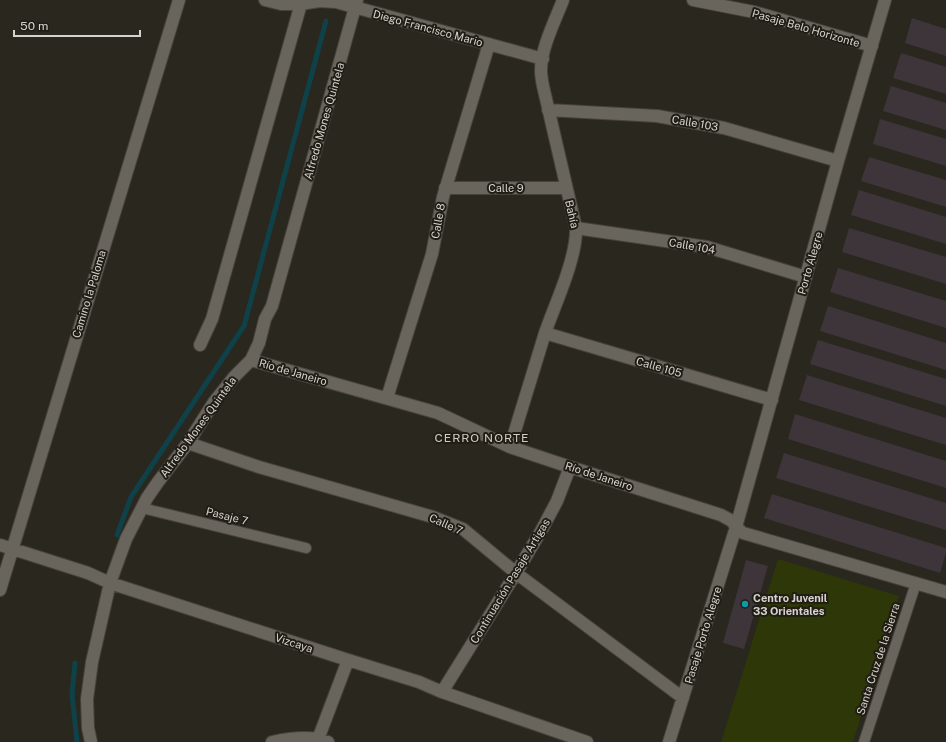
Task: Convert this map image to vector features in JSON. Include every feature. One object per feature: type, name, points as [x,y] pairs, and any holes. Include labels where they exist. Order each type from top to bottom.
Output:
[{"type":"street","name":"Camino la Paloma","points":[[0,590],[6,547],[179,0]]},
{"type":"street","name":"Diego Francisco Mario","points":[[265,0],[281,4],[320,1],[356,4],[543,59]]},
{"type":"street","name":"Bahía","points":[[510,447],[545,333],[569,266],[576,237],[576,228],[548,110],[541,70],[543,59],[562,0]]},
{"type":"street","name":"Pasaje Belo Horizonte","points":[[693,0],[754,12],[872,46]]},
{"type":"street","name":"Porto Alegre","points":[[736,527],[838,161],[885,0]]},
{"type":"street","points":[[200,345],[212,319],[301,2]]},
{"type":"street","name":"Alfredo Mones Quintela","points":[[91,742],[88,728],[87,698],[92,662],[110,583],[126,539],[142,508],[158,482],[188,444],[214,402],[234,377],[251,360],[259,343],[265,319],[272,306],[356,4]]},
{"type":"street","name":"Calle 8","points":[[387,398],[432,254],[442,197],[489,44]]},
{"type":"street","name":"Calle 103","points":[[548,110],[657,116],[724,128],[838,161]]},
{"type":"street","name":"Calle 9","points":[[445,188],[566,188]]},
{"type":"street","name":"Calle 104","points":[[576,228],[707,247],[806,277]]},
{"type":"street","name":"Calle 105","points":[[545,333],[772,400]]},
{"type":"street","name":"Río de Janeiro","points":[[251,360],[438,413],[510,447],[721,515],[732,521],[743,533],[946,592]]},
{"type":"street","name":"Calle 7","points":[[188,444],[259,467],[433,517],[463,529],[516,573],[683,698]]},
{"type":"street","name":"Continuación Pasaje Artigas","points":[[442,692],[541,531],[554,507],[570,467]]},
{"type":"street","name":"Pasaje Porto Alegre","points":[[669,742],[736,527]]},
{"type":"street","name":"Vizcaya","points":[[6,547],[88,573],[110,583],[420,682],[442,692],[587,742]]},
{"type":"street","points":[[272,742],[287,739],[321,741],[348,660]]},
{"type":"lane","name":"Pasaje 7","points":[[142,508],[306,548]]},
{"type":"lane","name":"Santa Cruz de la Sierra","points":[[864,742],[916,583]]},
{"type":"green space","points":[[778,559],[899,596],[853,742],[721,742]]},
{"type":"building","points":[[912,18],[946,29],[946,56],[905,43]]},
{"type":"building","points":[[901,53],[946,67],[946,94],[893,78]]},
{"type":"building","points":[[891,86],[946,103],[946,130],[883,111]]},
{"type":"building","points":[[880,119],[946,139],[946,166],[873,144]]},
{"type":"building","points":[[869,157],[946,180],[946,207],[861,181]]},
{"type":"building","points":[[859,190],[946,217],[946,244],[851,215]]},
{"type":"building","points":[[849,228],[946,257],[946,284],[842,252]]},
{"type":"building","points":[[838,268],[946,301],[946,328],[830,292]]},
{"type":"building","points":[[828,306],[946,343],[946,370],[820,331]]},
{"type":"building","points":[[818,340],[946,379],[946,406],[810,364]]},
{"type":"building","points":[[807,375],[946,418],[946,445],[799,400]]},
{"type":"building","points":[[795,414],[946,461],[946,488],[788,439]]},
{"type":"building","points":[[784,453],[946,503],[946,530],[776,478]]},
{"type":"building","points":[[772,494],[946,548],[940,573],[764,518]]},
{"type":"building","name":"Centro Juvenil 33 Orientales","points":[[746,560],[768,566],[744,649],[723,643]]},
{"type":"waterway","points":[[117,535],[131,497],[244,326],[326,21]]},
{"type":"waterway","points":[[75,663],[72,694],[77,742]]},
{"type":"place","name":"Centro Juvenil 33 Orientales","points":[[745,604]]},
{"type":"district","name":"CERRO NORTE","points":[[482,438]]}]
